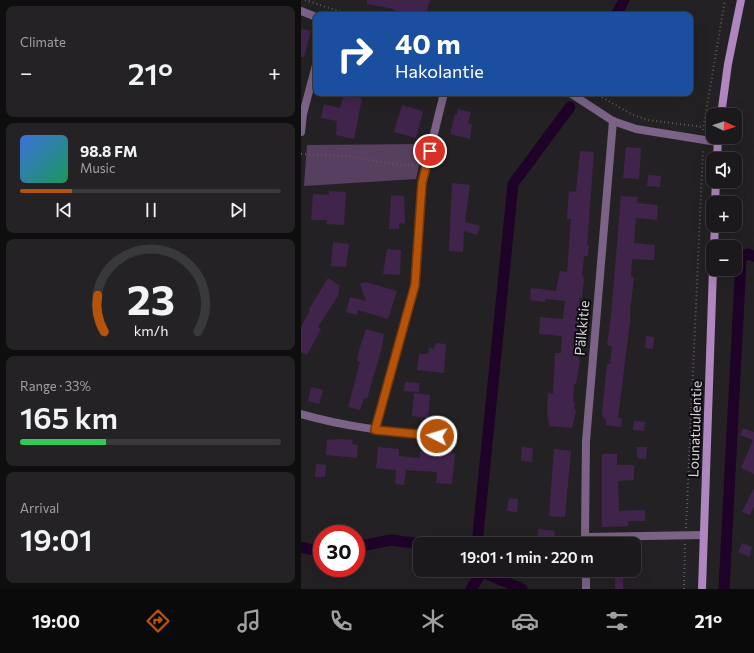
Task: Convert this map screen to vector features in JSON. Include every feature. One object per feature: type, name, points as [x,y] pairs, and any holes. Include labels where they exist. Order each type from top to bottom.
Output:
[{"type":"street","points":[[722,108],[728,64],[741,0]]},
{"type":"street","points":[[301,11],[313,16]]},
{"type":"street","points":[[301,132],[303,114],[313,76]]},
{"type":"street","points":[[375,430],[415,285],[422,183],[443,96]]},
{"type":"street","points":[[575,96],[613,121],[636,130],[703,139]]},
{"type":"street","name":"Pälkkitie","points":[[585,537],[585,441],[613,121]]},
{"type":"street","name":"Lounatuulentie","points":[[702,589],[713,276]]},
{"type":"street","points":[[301,414],[329,423],[375,430],[437,436]]},
{"type":"street","name":"Pälkkitie","points":[[641,538],[704,535]]},
{"type":"street","points":[[586,577],[587,589]]},
{"type":"path","points":[[305,0],[342,12]]},
{"type":"path","points":[[684,589],[703,127],[725,0]]},
{"type":"path","points":[[600,96],[631,114],[648,120],[703,127]]},
{"type":"path","points":[[301,154],[346,156],[397,165],[426,165]]},
{"type":"shaded area","points":[[424,144],[416,179],[304,186],[307,145]]},
{"type":"building","points":[[367,0],[430,0],[427,12],[393,12],[394,9],[367,4]]},
{"type":"building","points":[[301,29],[311,31],[304,57],[301,57]]},
{"type":"building","points":[[343,96],[362,98],[354,139],[336,135],[337,121],[321,118],[324,104],[340,108]]},
{"type":"building","points":[[402,105],[423,111],[416,138],[394,132]]},
{"type":"building","points":[[458,109],[471,112],[468,123],[472,124],[470,139],[450,134],[455,114],[457,115]]},
{"type":"building","points":[[626,147],[641,148],[639,179],[623,178]]},
{"type":"building","points":[[580,151],[594,152],[587,245],[589,245],[588,256],[584,256],[582,298],[580,298],[578,314],[581,314],[578,356],[580,361],[576,384],[574,384],[573,402],[575,402],[574,408],[576,410],[572,428],[550,426],[547,415],[548,393],[553,394],[555,353],[561,353],[562,336],[539,334],[540,317],[563,319],[565,301],[546,299],[545,302],[530,300],[531,288],[556,291],[560,271],[567,272],[571,219],[567,219],[569,191],[576,192]]},
{"type":"building","points":[[648,175],[661,176],[660,187],[647,186]]},
{"type":"building","points":[[452,183],[470,185],[465,222],[480,226],[477,235],[464,231],[463,252],[449,251]]},
{"type":"building","points":[[329,191],[346,192],[344,225],[326,224],[327,220],[311,220],[313,194],[329,195]]},
{"type":"building","points":[[391,195],[404,196],[405,224],[399,223],[399,229],[389,229]]},
{"type":"building","points":[[621,196],[638,197],[637,203],[658,205],[657,220],[636,218],[634,243],[655,245],[654,260],[632,259],[631,277],[634,277],[618,418],[622,418],[621,427],[606,425],[606,419],[603,418],[602,412],[607,364],[610,364],[612,346],[607,345],[611,316]]},
{"type":"building","points":[[333,242],[349,244],[346,267],[331,266]]},
{"type":"building","points":[[387,249],[401,250],[400,275],[383,274]]},
{"type":"building","points":[[328,278],[340,286],[339,294],[318,327],[321,329],[307,355],[301,352],[301,327],[310,310],[309,309]]},
{"type":"building","points":[[365,282],[397,291],[388,319],[358,310],[357,315],[346,312],[350,297],[366,301],[360,284]]},
{"type":"building","points":[[366,329],[384,334],[382,347],[367,399],[364,398],[360,410],[348,407],[360,362],[357,361],[359,350]]},
{"type":"building","points":[[646,336],[654,337],[653,349],[645,348]]},
{"type":"building","points":[[436,343],[446,344],[444,373],[417,370],[419,354],[428,354],[429,347],[434,349]]},
{"type":"building","points":[[405,382],[419,383],[419,392],[404,391]]},
{"type":"building","points":[[311,387],[323,390],[319,404],[308,401]]},
{"type":"building","points":[[414,393],[430,395],[428,418],[412,416]]},
{"type":"building","points":[[634,421],[645,422],[644,431],[633,430]]},
{"type":"building","points":[[743,428],[754,432],[754,474],[741,468],[753,440],[740,435]]},
{"type":"building","points":[[327,440],[353,440],[352,444],[358,445],[357,458],[326,455]]},
{"type":"building","points":[[378,447],[399,449],[399,456],[420,458],[420,451],[438,452],[438,449],[452,450],[451,453],[455,454],[452,484],[436,483],[437,472],[406,470],[404,485],[395,484],[396,470],[376,468]]},
{"type":"building","points":[[522,447],[533,448],[532,462],[521,461]]},
{"type":"building","points":[[637,447],[647,447],[646,459],[637,458]]},
{"type":"building","points":[[554,449],[571,451],[565,517],[549,516]]},
{"type":"building","points":[[602,454],[617,454],[617,465],[634,465],[634,480],[618,481],[619,511],[645,510],[645,521],[628,521],[628,526],[602,527]]},
{"type":"building","points":[[316,464],[326,465],[325,477],[315,477]]},
{"type":"building","points":[[754,488],[754,506],[750,515],[742,512]]},
{"type":"building","points":[[509,498],[518,499],[517,512],[507,511]]},
{"type":"building","points":[[538,529],[555,531],[554,537],[537,537]]},
{"type":"building","points":[[742,543],[752,547],[749,557],[738,552]]},
{"type":"building","points":[[615,577],[623,577],[623,589],[615,589]]},
{"type":"waterway","points":[[618,12],[624,0]]},
{"type":"waterway","points":[[478,537],[513,184],[570,107]]},
{"type":"waterway","points":[[724,589],[741,260],[744,255],[748,254],[754,256]]},
{"type":"waterway","points":[[365,545],[391,540],[413,543]]},
{"type":"waterway","points":[[301,547],[313,550]]},
{"type":"waterway","points":[[471,589],[479,577]]},
{"type":"waterway","points":[[494,577],[522,589]]},
{"type":"route","points":[[430,151],[422,183],[415,285],[375,430],[437,436]]}]
